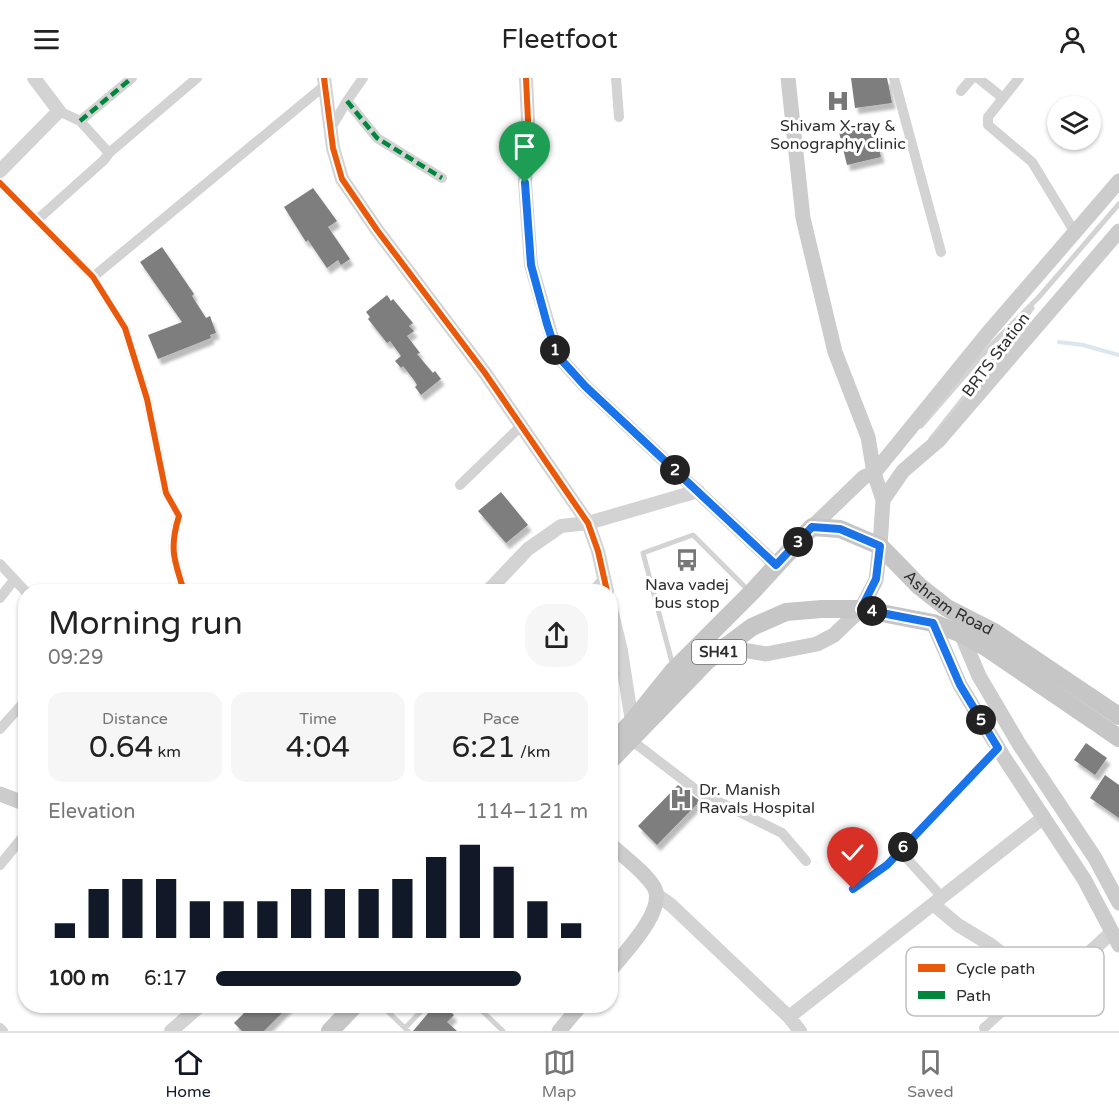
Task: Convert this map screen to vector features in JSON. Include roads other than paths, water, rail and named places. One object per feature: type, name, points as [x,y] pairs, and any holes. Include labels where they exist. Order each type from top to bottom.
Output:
[{"type":"main road","points":[[778,78],[794,220],[826,355],[859,440],[869,475],[883,500]]},
{"type":"main road","points":[[788,78],[803,218],[835,352],[868,437],[869,475]]},
{"type":"main road","points":[[812,527],[893,450],[1074,231],[1119,181]]},
{"type":"main road","points":[[725,647],[766,654],[817,644],[834,635],[861,609],[876,579],[883,500],[903,471],[939,440],[1119,231]]},
{"type":"main road","name":"Ashram Road","points":[[618,750],[674,670],[751,593],[812,527],[840,529],[880,546],[919,586],[947,608],[994,633],[1119,716]]},
{"type":"main road","points":[[947,608],[962,634],[979,676],[1019,744],[1095,858],[1119,903]]},
{"type":"main road","name":"Ashram Road","points":[[618,739],[632,731],[708,660],[752,627],[786,612],[822,609],[861,609],[933,623],[962,634],[987,648],[1119,738]]},
{"type":"main road","points":[[933,623],[960,685],[998,748],[1084,879],[1116,939]]},
{"type":"main road","points":[[0,794],[18,801]]},
{"type":"main road","points":[[618,852],[653,886],[657,895],[654,914],[618,961]]},
{"type":"main road","points":[[330,1031],[347,1013]]},
{"type":"main road","points":[[345,1031],[363,1013]]},
{"type":"main road","points":[[559,1031],[574,1013]]},
{"type":"street","points":[[34,78],[59,111],[80,121],[109,153]]},
{"type":"street","points":[[80,121],[132,78]]},
{"type":"street","points":[[37,220],[109,153],[197,78]]},
{"type":"street","points":[[331,128],[363,78]]},
{"type":"street","points":[[526,78],[528,120],[525,183],[531,265],[557,355],[585,386],[776,565]]},
{"type":"street","points":[[616,78],[619,117]]},
{"type":"street","points":[[894,78],[941,252]]},
{"type":"street","points":[[962,91],[972,78]]},
{"type":"street","points":[[978,78],[1003,98]]},
{"type":"street","points":[[1019,78],[988,117],[988,125],[1032,162],[1074,231]]},
{"type":"street","points":[[324,82],[333,148],[342,179],[377,230],[478,363],[588,523],[606,584]]},
{"type":"street","points":[[93,277],[324,82]]},
{"type":"street","points":[[347,101],[377,138],[442,178]]},
{"type":"street","points":[[0,171],[59,111]]},
{"type":"street","points":[[0,183],[93,277],[125,328],[147,399],[166,494],[179,516],[172,537],[174,560],[182,584]]},
{"type":"street","points":[[460,485],[521,426]]},
{"type":"street","points":[[495,584],[528,549],[561,526],[588,523],[698,491]]},
{"type":"street","points":[[0,564],[18,584]]},
{"type":"street","points":[[0,598],[14,580]]},
{"type":"street","points":[[618,638],[632,731],[699,792],[782,833],[806,861]]},
{"type":"street","points":[[0,729],[18,709]]},
{"type":"street","points":[[853,889],[887,865],[998,748]]},
{"type":"street","points":[[789,1017],[1044,817]]},
{"type":"street","points":[[0,865],[18,843]]},
{"type":"street","points":[[900,850],[958,925],[994,947]]},
{"type":"street","points":[[657,895],[680,913],[801,1031]]},
{"type":"street","points":[[171,1031],[192,1013]]},
{"type":"street","points":[[984,1028],[997,1016]]},
{"type":"street","points":[[0,1028],[3,1031]]},
{"type":"lane","points":[[1039,297],[1119,204]]},
{"type":"lane","name":"BRTS Station","points":[[893,450],[925,422],[993,343],[1039,297]]},
{"type":"lane","name":"BRTS Station","points":[[918,458],[935,432],[1001,351],[1039,297]]},
{"type":"lane","points":[[674,670],[643,553],[693,535],[751,593]]},
{"type":"lane","points":[[389,1013],[406,1030],[420,1013]]},
{"type":"lane","points":[[484,1013],[503,1031]]},
{"type":"waterway","points":[[1059,342],[1083,345],[1119,355]]},
{"type":"place","name":"Shivam X-ray & Sonography clinic","points":[[838,101]]},
{"type":"place","name":"Nava vadej bus stop","points":[[687,560]]},
{"type":"place","name":"Dr. Manish Ravals Hospital","points":[[681,799]]}]
